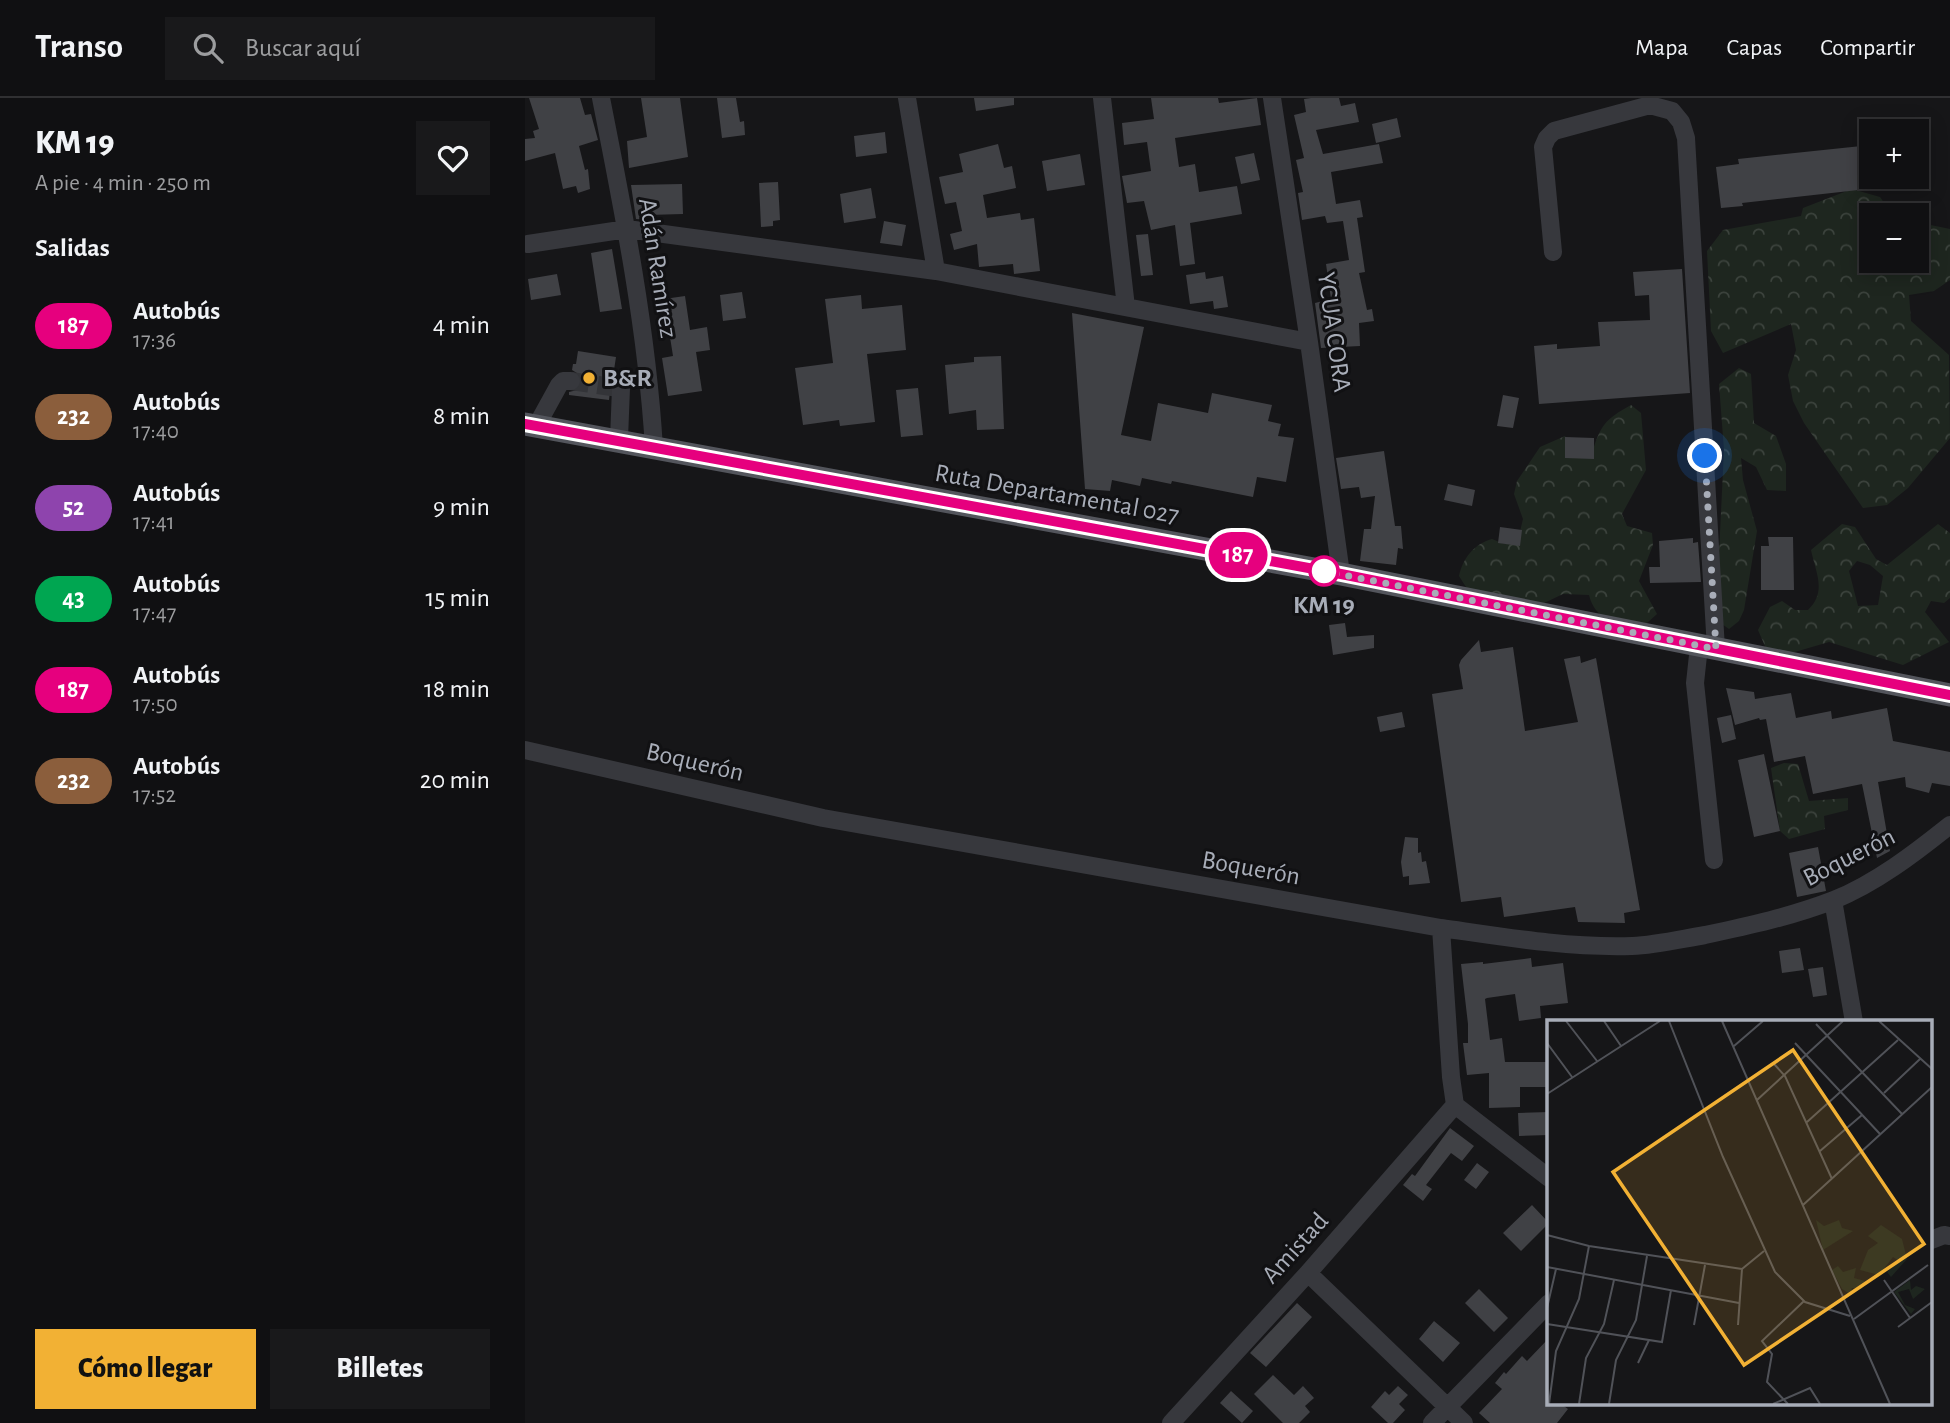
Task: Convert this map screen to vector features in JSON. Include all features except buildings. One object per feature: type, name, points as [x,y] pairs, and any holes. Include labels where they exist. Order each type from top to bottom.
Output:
[{"type":"main road","name":"Ruta Departamental 027","points":[[531,424],[1341,574],[1950,695]]},
{"type":"street","name":"Adán Ramírez","points":[[601,98],[627,229],[650,387],[654,448]]},
{"type":"street","points":[[907,98],[936,271]]},
{"type":"street","points":[[1102,98],[1126,307]]},
{"type":"street","name":"YCUA CORA","points":[[1272,98],[1341,574]]},
{"type":"street","points":[[1553,252],[1543,147],[1547,138],[1554,131],[1650,105],[1672,111],[1681,122],[1686,138],[1707,647],[1695,682],[1714,860]]},
{"type":"street","points":[[528,244],[627,229],[936,271],[1309,342]]},
{"type":"street","points":[[531,424],[559,385],[563,381],[571,381]]},
{"type":"street","points":[[619,439],[620,388],[650,387]]},
{"type":"street","name":"Boquerón","points":[[525,750],[823,818],[1441,929],[1526,941],[1634,946],[1728,930],[1794,913],[1833,900],[1916,852],[1950,825]]},
{"type":"street","points":[[1833,900],[1854,1020]]},
{"type":"street","points":[[1441,929],[1455,1105],[1547,1176]]},
{"type":"street","name":"Amistad","points":[[1171,1423],[1308,1273],[1455,1105]]},
{"type":"street","points":[[1933,1239],[1944,1235],[1950,1236]]},
{"type":"street","points":[[1308,1273],[1464,1423]]},
{"type":"street","points":[[1432,1423],[1547,1305]]},
{"type":"green space","points":[[1852,189],[1880,197],[1884,203],[1859,203],[1859,273],[1929,273],[1929,225],[1950,229],[1950,280],[1934,291],[1909,295],[1911,321],[1949,355],[1950,438],[1908,488],[1887,505],[1863,508],[1804,423],[1793,401],[1788,375],[1796,350],[1791,324],[1723,353],[1711,331],[1707,251],[1723,230],[1801,216],[1803,208]]},
{"type":"green space","points":[[1739,368],[1751,374],[1754,423],[1776,436],[1786,464],[1786,491],[1767,490],[1756,467],[1741,458],[1743,480],[1757,531],[1744,610],[1739,621],[1729,629],[1719,622],[1717,596],[1724,450],[1719,384]]},
{"type":"green space","points":[[1631,405],[1641,413],[1646,470],[1622,514],[1627,526],[1652,533],[1653,545],[1639,581],[1657,614],[1638,631],[1607,620],[1596,610],[1589,595],[1563,594],[1540,605],[1477,595],[1466,587],[1459,576],[1463,563],[1475,548],[1492,539],[1504,544],[1517,544],[1523,519],[1514,494],[1517,481],[1540,447],[1565,436],[1579,456],[1592,453],[1605,424]]},
{"type":"green space","points":[[1842,524],[1855,527],[1876,559],[1887,565],[1938,524],[1950,533],[1950,598],[1944,603],[1931,601],[1925,612],[1949,642],[1903,665],[1829,642],[1781,656],[1768,653],[1758,630],[1770,607],[1782,601],[1795,610],[1808,610],[1817,596],[1819,582],[1811,550]],"holes":[[[1857,561],[1870,565],[1883,576],[1878,605],[1858,606],[1849,571]]]},
{"type":"green space","points":[[1784,763],[1798,764],[1809,801],[1848,798],[1848,810],[1824,816],[1825,829],[1789,839],[1780,831],[1771,768]]},
{"type":"tunnel","points":[[571,381],[618,388]]},
{"type":"bus line","name":"187","points":[[525,424],[619,439],[654,448],[1341,574],[1950,695]]},
{"type":"place","name":"B&R","points":[[589,378]]},
{"type":"place","name":"KM 19","points":[[1324,571]]},
{"type":"route","points":[[1324,571],[1716,649],[1705,456]]}]
